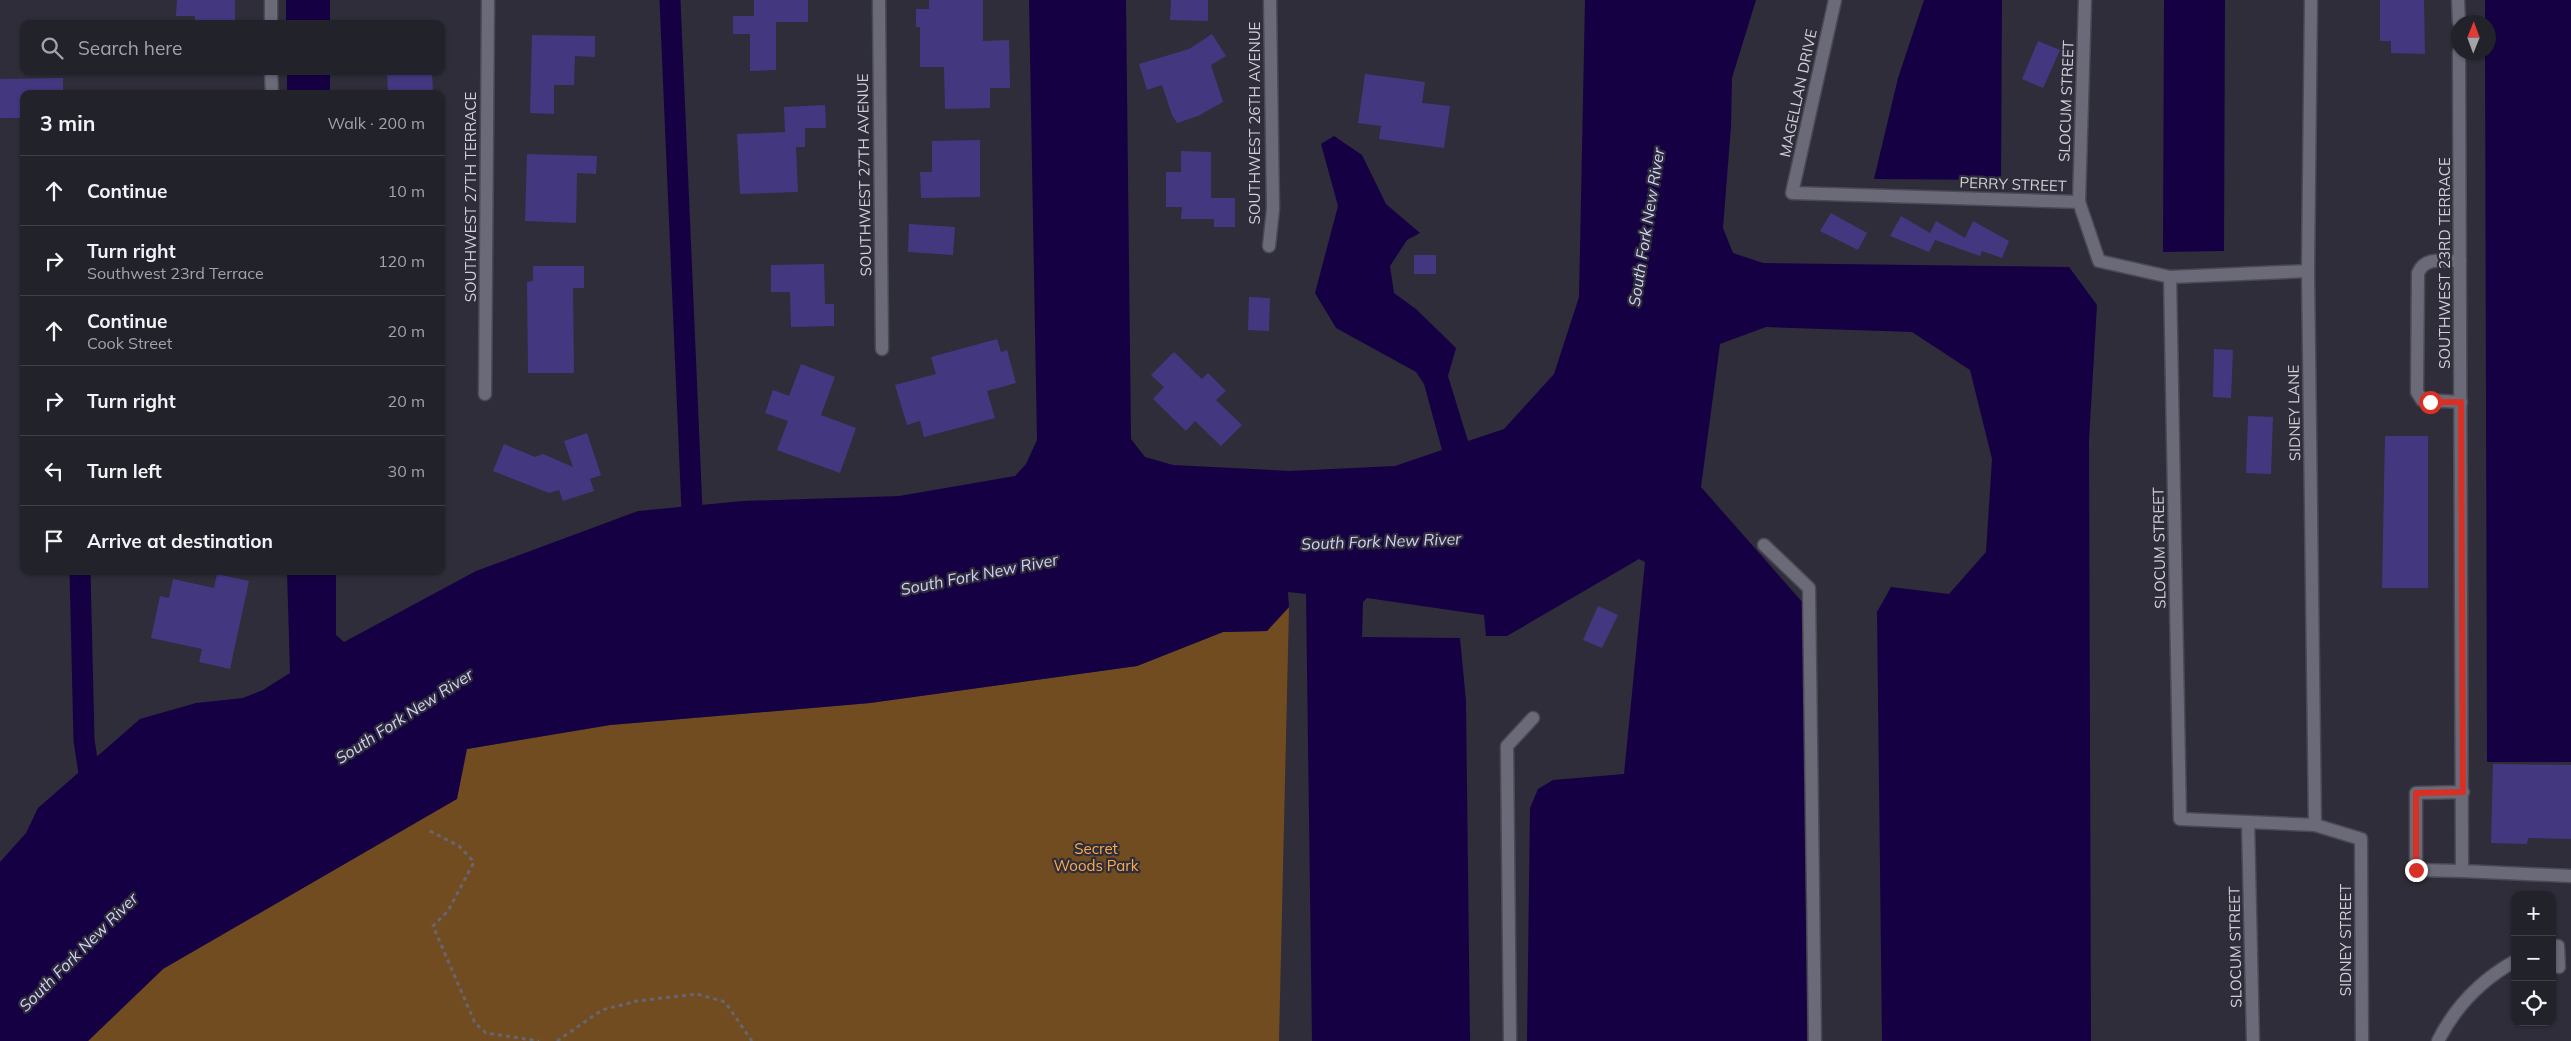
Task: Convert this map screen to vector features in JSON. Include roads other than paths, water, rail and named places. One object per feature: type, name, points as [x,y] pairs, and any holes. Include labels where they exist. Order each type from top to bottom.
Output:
[{"type":"street","points":[[271,0],[271,20]]},
{"type":"street","name":"SOUTHWEST 27TH TERRACE","points":[[485,394],[488,0]]},
{"type":"street","name":"SOUTHWEST 27TH AVENUE","points":[[879,0],[882,349]]},
{"type":"street","name":"SOUTHWEST 26TH AVENUE","points":[[1269,246],[1273,209],[1270,0]]},
{"type":"street","name":"MAGELLAN DRIVE","points":[[1792,193],[1835,0]]},
{"type":"street","name":"SLOCUM STREET","points":[[2079,202],[2085,0]]},
{"type":"street","name":"SIDNEY LANE","points":[[2311,0],[2308,271],[2315,825]]},
{"type":"street","points":[[2458,0],[2459,15]]},
{"type":"street","name":"SOUTHWEST 23RD TERRACE","points":[[2459,60],[2462,871]]},
{"type":"street","points":[[271,75],[272,90]]},
{"type":"street","name":"PERRY STREET","points":[[1792,193],[2079,202],[2099,261],[2170,276],[2308,271]]},
{"type":"street","points":[[2460,261],[2427,261],[2421,264],[2418,273],[2417,392],[2422,400],[2430,402],[2461,402]]},
{"type":"street","name":"SLOCUM STREET","points":[[2170,276],[2180,819],[2248,822],[2253,1041]]},
{"type":"street","points":[[1764,545],[1809,588],[1815,1041]]},
{"type":"street","points":[[1510,1041],[1507,746],[1533,718]]},
{"type":"street","points":[[2463,792],[2416,793],[2416,870],[2571,876]]},
{"type":"street","points":[[2248,822],[2315,825]]},
{"type":"street","name":"SIDNEY STREET","points":[[2315,825],[2361,838],[2362,1041]]},
{"type":"street","points":[[2556,947],[2571,944]]},
{"type":"street","points":[[2556,952],[2559,968]]},
{"type":"street","points":[[2438,1041],[2464,1001],[2498,971],[2511,963]]},
{"type":"water","points":[[286,0],[330,0],[330,20],[286,20]]},
{"type":"water","name":"South Fork New River","points":[[1029,0],[1126,0],[1131,439],[1145,457],[1173,465],[1289,471],[1395,466],[1442,450],[1424,384],[1416,372],[1336,328],[1315,293],[1338,206],[1321,144],[1334,136],[1362,155],[1386,204],[1420,233],[1407,240],[1390,266],[1394,293],[1416,309],[1456,348],[1448,376],[1468,441],[1504,429],[1554,374],[1579,297],[1585,0],[1756,0],[1732,78],[1731,126],[1723,228],[1733,253],[1763,263],[2069,267],[2097,305],[2089,440],[2091,1041],[1882,1041],[1877,612],[1891,587],[1949,594],[1986,552],[1992,459],[1970,370],[1912,332],[1766,327],[1720,344],[1701,487],[1804,604],[1807,1041],[1527,1041],[1530,808],[1538,789],[1553,780],[1624,774],[1645,562],[1639,559],[1507,636],[1486,636],[1484,615],[1367,598],[1363,602],[1362,637],[1460,638],[1466,701],[1470,1041],[1312,1041],[1306,594],[1288,592],[1289,607],[1267,631],[1223,632],[1137,666],[870,703],[610,725],[467,749],[457,799],[163,969],[88,1041],[0,1041],[0,862],[26,833],[38,808],[140,719],[196,703],[243,698],[263,690],[290,673],[287,575],[336,575],[336,635],[344,642],[476,571],[638,511],[743,501],[899,496],[1015,476],[1026,464],[1037,440]]},
{"type":"water","points":[[1924,0],[2002,0],[2001,180],[1874,179],[1898,78]]},
{"type":"water","points":[[2164,0],[2225,0],[2224,251],[2163,252]]},
{"type":"water","points":[[2485,0],[2571,0],[2571,762],[2487,762],[2485,60],[2496,60],[2496,15],[2485,15]]},
{"type":"water","points":[[287,75],[330,75],[330,90],[287,90]]},
{"type":"waterway","points":[[670,0],[693,534]]},
{"type":"waterway","points":[[80,575],[84,740],[92,793]]},
{"type":"park label","name":"Secret Woods Park","points":[[1096,856]]}]
